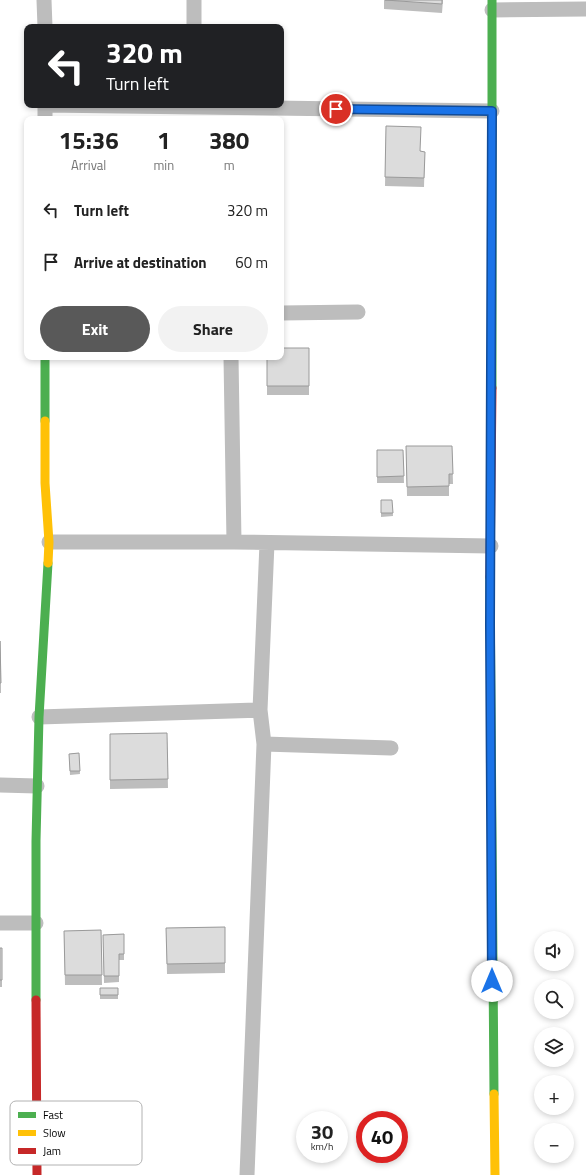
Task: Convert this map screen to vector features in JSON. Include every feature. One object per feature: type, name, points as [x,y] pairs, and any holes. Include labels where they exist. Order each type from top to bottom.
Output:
[{"type":"street","points":[[44,0],[45,24]]},
{"type":"street","points":[[194,0],[194,24]]},
{"type":"street","points":[[495,1175],[490,656],[492,5],[586,9]]},
{"type":"street","points":[[284,107],[492,111]]},
{"type":"street","points":[[284,313],[358,312]]},
{"type":"street","points":[[37,1101],[37,786],[39,717],[49,542],[45,483],[45,360]]},
{"type":"street","points":[[231,360],[234,542]]},
{"type":"street","points":[[49,542],[234,542],[491,546]]},
{"type":"street","points":[[247,1175],[264,744],[260,710],[267,543]]},
{"type":"street","points":[[39,717],[260,710]]},
{"type":"street","points":[[264,744],[391,748]]},
{"type":"street","points":[[0,784],[37,786]]},
{"type":"street","points":[[0,923],[36,923]]},
{"type":"street","points":[[37,1165],[37,1175]]},
{"type":"building","points":[[385,0],[442,0],[442,4]]},
{"type":"building","points":[[386,126],[421,127],[420,151],[425,152],[424,178],[385,177]]},
{"type":"building","points":[[284,348],[309,348],[309,386],[267,386],[267,360],[284,360]]},
{"type":"building","points":[[406,446],[452,446],[453,474],[449,474],[449,486],[407,487]]},
{"type":"building","points":[[377,450],[403,450],[404,476],[377,477]]},
{"type":"building","points":[[381,500],[392,500],[393,513],[381,513]]},
{"type":"building","points":[[0,641],[1,683],[0,683]]},
{"type":"building","points":[[167,733],[168,779],[110,780],[110,734]]},
{"type":"building","points":[[79,753],[80,771],[70,771],[69,754]]},
{"type":"building","points":[[225,927],[225,963],[167,964],[166,928]]},
{"type":"building","points":[[101,930],[102,975],[65,975],[64,931]]},
{"type":"building","points":[[124,934],[124,954],[119,954],[119,976],[104,976],[103,935]]},
{"type":"building","points":[[0,948],[2,948],[2,980],[0,980]]},
{"type":"building","points":[[100,988],[118,988],[118,995],[100,995]]},
{"type":"traffic: fast","points":[[492,0],[492,388]]},
{"type":"traffic: fast","points":[[45,360],[45,421]]},
{"type":"traffic: fast","points":[[36,1000],[36,841],[39,717],[48,563]]},
{"type":"traffic: fast","points":[[490,577],[494,1094]]},
{"type":"traffic: slow","points":[[45,421],[45,483],[49,542],[48,563]]},
{"type":"traffic: slow","points":[[494,1094],[495,1175]]},
{"type":"traffic: jam","points":[[490,577],[492,388]]},
{"type":"traffic: jam","points":[[36,1000],[37,1101]]},
{"type":"traffic: jam","points":[[37,1165],[37,1175]]},
{"type":"route","points":[[336,109],[492,111],[490,625],[492,981]]}]
